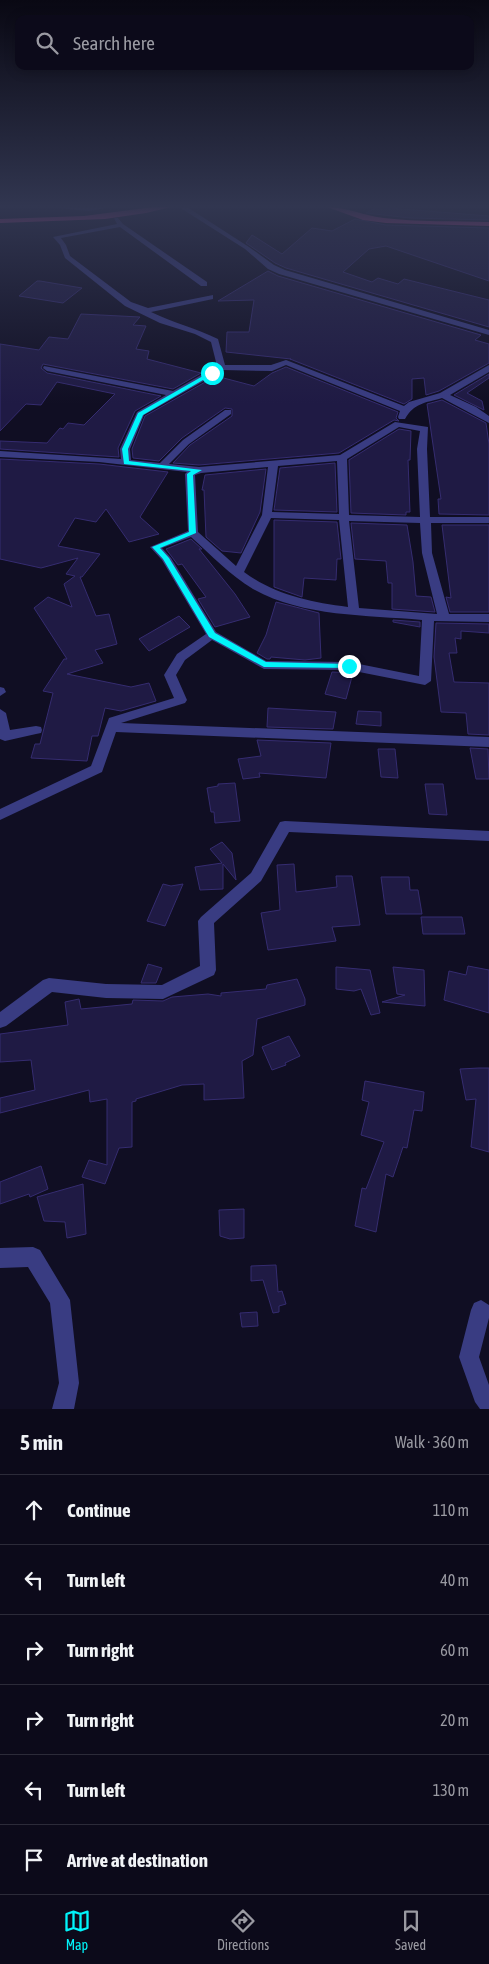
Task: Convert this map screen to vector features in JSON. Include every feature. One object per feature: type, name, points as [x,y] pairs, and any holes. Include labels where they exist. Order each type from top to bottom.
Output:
[{"type":"street","points":[[87,273],[128,304],[163,321],[198,332],[215,340],[221,367]]},
{"type":"street","points":[[188,273],[204,284]]},
{"type":"street","points":[[285,273],[489,333]]},
{"type":"street","points":[[140,309],[148,310],[210,297]]},
{"type":"street","points":[[126,462],[125,449],[140,414],[221,367],[272,368],[286,362],[405,410]]},
{"type":"street","points":[[48,368],[173,394]]},
{"type":"street","points":[[0,454],[126,462],[199,470],[342,458],[398,424],[405,410],[412,404],[443,395],[489,368]]},
{"type":"street","points":[[443,395],[473,409],[489,420]]},
{"type":"street","points":[[162,466],[186,442],[228,412]]},
{"type":"street","points":[[398,424],[425,429],[422,450],[427,553],[444,618]]},
{"type":"street","points":[[342,458],[344,518],[354,610]]},
{"type":"street","points":[[238,573],[267,515],[273,464]]},
{"type":"street","points":[[199,470],[190,474],[193,533],[238,573],[267,592],[305,604],[354,610],[444,618],[489,618]]},
{"type":"street","points":[[267,515],[489,520]]},
{"type":"street","points":[[193,533],[155,547],[166,558],[212,635],[264,665],[349,666],[425,681],[428,617]]},
{"type":"street","points":[[0,815],[97,769],[113,721],[181,700],[170,675],[181,657],[212,635]]},
{"type":"street","points":[[1,721],[5,736],[36,730]]},
{"type":"street","points":[[111,727],[489,742]]},
{"type":"street","points":[[0,1021],[50,985],[106,991],[162,992],[208,970],[206,921],[256,877],[285,826],[489,836]]},
{"type":"street","points":[[0,1258],[33,1257],[60,1300],[69,1383],[64,1409]]},
{"type":"street","points":[[481,1310],[469,1357],[482,1395],[489,1403]]},
{"type":"building","points":[[265,273],[272,273],[481,335],[475,340],[489,344],[489,363],[439,391],[426,395],[424,378],[412,379],[412,399],[404,404],[291,359],[226,352],[227,332],[249,332],[254,300],[218,301]]},
{"type":"building","points":[[302,273],[345,273],[372,282],[378,278],[398,284],[404,279],[489,300],[489,327]]},
{"type":"building","points":[[465,273],[489,273],[489,281]]},
{"type":"building","points":[[37,281],[82,288],[63,303],[19,296]]},
{"type":"building","points":[[81,314],[140,317],[133,325],[146,326],[136,349],[149,351],[147,359],[201,373],[173,389],[43,364],[41,368],[47,373],[161,396],[135,411],[118,448],[119,457],[0,449],[0,441],[47,443],[60,428],[63,429],[68,423],[84,425],[115,394],[57,382],[41,405],[26,404],[0,431],[0,344],[39,350],[49,337],[68,339]]},
{"type":"building","points":[[286,367],[398,412],[396,418],[399,421],[394,420],[339,453],[199,465],[173,463],[190,445],[232,416],[232,409],[225,408],[182,438],[159,461],[133,458],[132,449],[145,416],[216,376],[254,386],[272,373]]},
{"type":"building","points":[[489,374],[489,378],[467,393],[482,401],[484,410],[454,395]]},
{"type":"building","points":[[442,400],[486,423],[489,444],[489,515],[439,514],[438,499],[441,499],[427,404]]},
{"type":"building","points":[[399,429],[411,431],[410,460],[408,460],[410,512],[406,512],[406,515],[351,513],[349,460]]},
{"type":"building","points":[[0,459],[99,464],[168,472],[140,517],[159,534],[129,542],[106,509],[96,522],[75,518],[58,546],[100,554],[82,577],[80,577],[96,616],[109,614],[117,644],[95,650],[103,663],[67,674],[131,687],[149,683],[156,701],[121,711],[105,708],[98,736],[92,736],[87,761],[31,758],[35,744],[40,744],[53,693],[43,691],[64,659],[67,659],[34,608],[48,597],[72,607],[64,584],[75,576],[66,574],[78,558],[41,568],[0,559]]},
{"type":"building","points":[[335,463],[337,512],[274,510],[280,468]]},
{"type":"building","points":[[266,469],[260,512],[241,553],[222,551],[206,537],[204,490],[202,490],[205,475]]},
{"type":"building","points":[[274,520],[337,522],[341,559],[337,559],[336,580],[304,578],[302,597],[274,587]]},
{"type":"building","points":[[351,523],[407,525],[416,596],[431,597],[435,612],[392,609],[392,583],[388,583],[386,561],[355,559]]},
{"type":"building","points":[[442,525],[489,525],[489,612],[450,612],[446,597],[451,598]]},
{"type":"building","points":[[191,539],[202,549],[199,549],[235,594],[250,617],[215,627],[198,599],[206,597],[182,564],[178,565],[166,549]]},
{"type":"building","points":[[276,602],[319,613],[321,658],[305,660],[271,657],[267,659],[257,653],[266,635]]},
{"type":"building","points":[[179,616],[190,627],[149,651],[139,639]]},
{"type":"building","points":[[393,620],[420,622],[420,627],[393,622]]},
{"type":"building","points":[[436,623],[489,624],[489,633],[461,631],[461,639],[455,638],[457,653],[449,653],[454,682],[489,683],[489,735],[468,734],[466,713],[441,712],[434,657]]},
{"type":"building","points":[[332,672],[353,673],[346,699],[325,694]]},
{"type":"building","points":[[268,708],[336,712],[333,729],[267,727]]},
{"type":"building","points":[[358,711],[381,712],[381,726],[356,724]]},
{"type":"building","points":[[257,740],[331,743],[326,778],[259,773],[260,777],[243,779],[238,759],[261,756]]},
{"type":"building","points":[[470,748],[488,749],[489,779],[476,779]]},
{"type":"building","points":[[378,749],[395,749],[398,778],[381,777]]},
{"type":"building","points":[[235,783],[240,821],[215,823],[207,788],[218,786],[218,784]]},
{"type":"building","points":[[425,784],[443,784],[447,815],[429,814]]},
{"type":"building","points":[[222,842],[232,853],[236,880],[223,864],[223,889],[200,890],[195,867],[222,863],[210,849]]},
{"type":"building","points":[[294,864],[296,892],[337,887],[336,876],[352,876],[360,925],[332,927],[336,941],[268,950],[261,913],[280,910],[277,865]]},
{"type":"building","points":[[381,877],[409,877],[410,890],[418,890],[422,914],[386,914]]},
{"type":"building","points":[[163,884],[171,886],[183,884],[165,926],[147,921]]},
{"type":"building","points":[[421,917],[462,917],[465,934],[423,934]]},
{"type":"building","points":[[148,964],[162,968],[156,983],[141,983]]},
{"type":"building","points":[[468,966],[489,970],[489,1013],[444,1000],[449,971],[466,975]]},
{"type":"building","points":[[336,967],[370,970],[380,1013],[371,1015],[361,989],[354,991],[336,989]]},
{"type":"building","points":[[393,967],[424,970],[425,1006],[382,1002],[405,995],[397,994]]},
{"type":"building","points":[[297,979],[305,999],[305,1005],[257,1019],[253,1055],[242,1061],[244,1098],[204,1100],[204,1084],[182,1085],[136,1099],[136,1101],[132,1102],[132,1147],[119,1148],[105,1184],[82,1177],[89,1160],[107,1165],[107,1099],[90,1102],[89,1090],[0,1113],[0,1098],[35,1090],[31,1060],[0,1062],[0,1034],[68,1025],[65,1002],[79,999],[81,1009],[132,1004],[133,1000],[163,1001],[172,997],[208,994],[221,996],[221,993],[266,989],[267,985]]},
{"type":"building","points":[[289,1036],[300,1056],[285,1063],[286,1065],[272,1070],[262,1047]]},
{"type":"building","points":[[489,1068],[489,1152],[471,1147],[476,1099],[466,1100],[460,1069]]},
{"type":"building","points":[[365,1081],[424,1092],[422,1111],[414,1110],[407,1148],[403,1147],[393,1177],[386,1174],[376,1232],[355,1226],[362,1188],[366,1189],[384,1142],[361,1135],[369,1102],[362,1100]]},
{"type":"building","points":[[41,1166],[48,1189],[30,1197],[29,1194],[0,1204],[0,1182]]},
{"type":"building","points":[[83,1184],[86,1234],[67,1238],[65,1222],[44,1221],[37,1197]]},
{"type":"building","points":[[244,1209],[244,1238],[230,1239],[220,1236],[219,1210]]},
{"type":"building","points":[[276,1265],[278,1292],[282,1291],[286,1304],[279,1306],[279,1312],[273,1313],[263,1280],[251,1281],[251,1266]]},
{"type":"building","points":[[257,1312],[258,1326],[242,1327],[240,1313]]},
{"type":"route","points":[[212,373],[140,414],[125,449],[126,462],[199,470],[190,474],[193,533],[155,547],[166,558],[212,635],[264,665],[349,666]]}]
